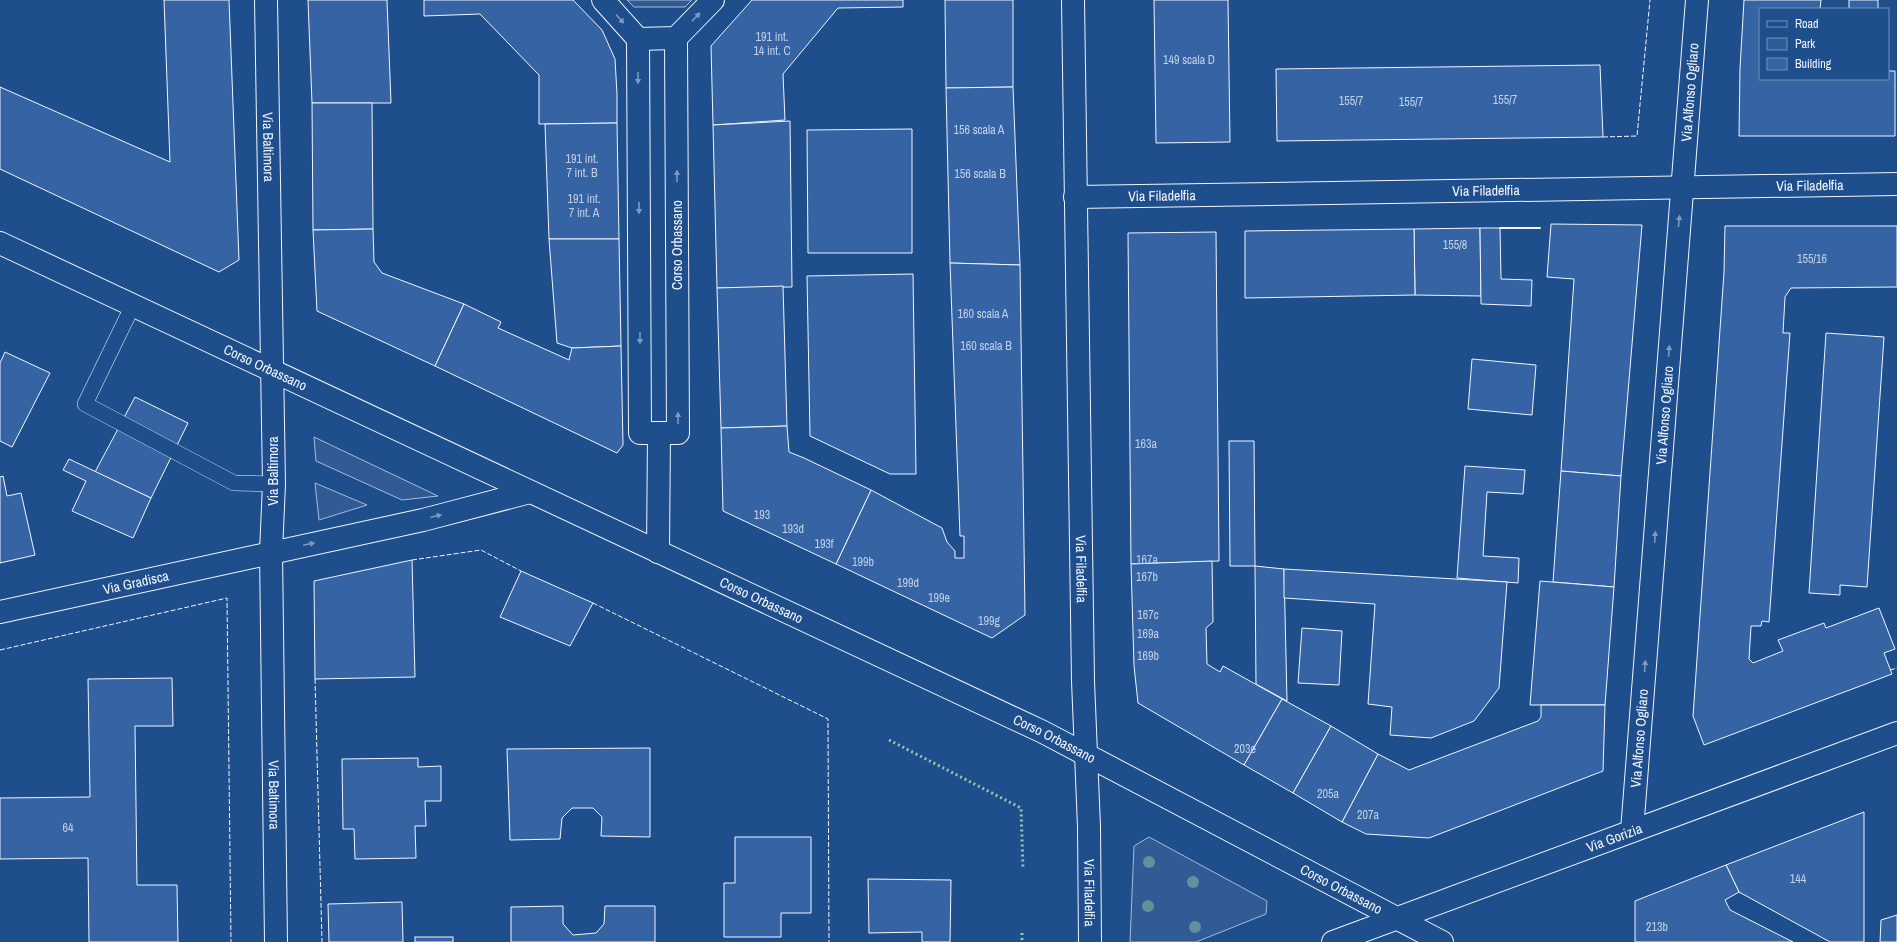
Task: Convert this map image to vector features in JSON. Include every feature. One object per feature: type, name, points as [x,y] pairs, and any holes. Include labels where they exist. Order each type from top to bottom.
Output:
[{"type":"street","name":"Via Baltimora","points":[[266,0],[274,484],[271,552],[276,942]]},
{"type":"street","points":[[603,0],[638,39],[676,38],[713,0]]},
{"type":"street","name":"Via Filadelfia","points":[[1073,0],[1090,942]]},
{"type":"street","name":"Via Alfonso Ogliaro","points":[[1632,831],[1697,0]]},
{"type":"street","name":"Corso Orbassano","points":[[638,39],[640,433],[678,433],[676,38]]},
{"type":"street","name":"Via Filadelfia","points":[[1076,196],[1897,184]]},
{"type":"street","name":"Corso Orbassano","points":[[0,243],[1086,753],[1442,942]]},
{"type":"street","points":[[658,552],[660,433]]},
{"type":"street","points":[[271,552],[423,520],[530,492]]},
{"type":"street","name":"Via Gradisca","points":[[0,612],[271,552]]},
{"type":"street","name":"Via Gorizia","points":[[1333,942],[1897,733]]},
{"type":"lane","points":[[133,306],[85,404],[234,483],[274,484]]},
{"type":"green space","points":[[627,0],[692,0],[685,7],[634,7]]},
{"type":"green space","points":[[314,437],[438,496],[402,500],[316,461]]},
{"type":"green space","points":[[315,483],[367,505],[319,520]]},
{"type":"green space","points":[[1149,837],[1267,901],[1266,914],[1196,942],[1130,942],[1134,846]]},
{"type":"building","points":[[164,0],[229,0],[239,260],[219,272],[0,169],[0,87],[170,162]]},
{"type":"building","points":[[308,0],[387,0],[391,103],[312,103]]},
{"type":"building","points":[[424,0],[573,0],[602,30],[615,59],[617,123],[539,124],[539,75],[480,14],[424,16]]},
{"type":"building","points":[[752,0],[903,0],[903,7],[838,8],[783,74],[785,120],[713,125],[711,46]]},
{"type":"building","points":[[945,0],[1013,0],[1013,87],[946,88]]},
{"type":"building","points":[[1154,0],[1228,0],[1230,142],[1156,143]]},
{"type":"building","points":[[1744,0],[1821,0],[1820,8],[1759,8],[1759,80],[1889,80],[1889,71],[1895,71],[1895,136],[1739,136],[1740,68]]},
{"type":"building","points":[[1849,0],[1878,0],[1878,8],[1849,8]]},
{"type":"building","points":[[1600,65],[1603,137],[1277,141],[1276,69]]},
{"type":"building","points":[[1013,87],[1020,265],[950,263],[946,88]]},
{"type":"building","points":[[312,103],[372,103],[373,229],[313,230]]},
{"type":"building","points":[[790,121],[792,287],[717,288],[713,125]]},
{"type":"building","points":[[617,123],[619,239],[549,239],[545,124]]},
{"type":"building","points":[[912,129],[912,253],[808,253],[807,130]]},
{"type":"building","points":[[1551,224],[1642,225],[1621,476],[1561,471],[1574,279],[1547,277]]},
{"type":"building","points":[[1725,226],[1897,226],[1897,287],[1791,288],[1785,297],[1783,333],[1790,333],[1769,622],[1762,621],[1761,626],[1751,626],[1749,659],[1753,663],[1783,651],[1778,640],[1824,623],[1826,628],[1879,608],[1895,649],[1884,653],[1892,674],[1704,745],[1693,716],[1724,272]]},
{"type":"building","points":[[1480,228],[1481,296],[1415,295],[1414,229]]},
{"type":"building","points":[[1480,228],[1500,228],[1501,279],[1532,280],[1531,306],[1481,304]]},
{"type":"building","points":[[373,229],[374,262],[382,273],[464,304],[435,366],[317,311],[313,230]]},
{"type":"building","points":[[1414,229],[1415,295],[1245,298],[1245,231]]},
{"type":"building","points":[[1216,232],[1219,561],[1131,564],[1128,233]]},
{"type":"building","points":[[549,239],[619,239],[621,346],[572,348],[557,343]]},
{"type":"building","points":[[950,263],[1020,265],[1025,615],[992,638],[836,564],[871,490],[942,528],[947,542],[955,551],[955,558],[964,558],[964,536],[960,536]]},
{"type":"building","points":[[913,274],[916,474],[890,474],[810,436],[807,276]]},
{"type":"building","points":[[783,286],[787,426],[721,428],[717,288]]},
{"type":"building","points":[[464,304],[501,322],[498,328],[569,360],[572,348],[621,346],[623,445],[617,453],[435,366]]},
{"type":"building","points":[[1826,333],[1884,337],[1867,587],[1840,585],[1840,595],[1809,593]]},
{"type":"building","points":[[5,352],[50,373],[12,447],[0,441],[0,363]]},
{"type":"building","points":[[1472,359],[1536,365],[1532,415],[1468,409]]},
{"type":"building","points":[[135,397],[188,423],[151,498],[95,472]]},
{"type":"building","points":[[787,426],[789,452],[871,490],[836,564],[723,511],[721,428]]},
{"type":"building","points":[[1229,441],[1254,441],[1255,566],[1230,566]]},
{"type":"building","points":[[69,459],[151,498],[133,538],[72,511],[86,481],[63,470]]},
{"type":"building","points":[[1465,466],[1525,470],[1523,494],[1487,492],[1483,556],[1519,558],[1518,583],[1457,578]]},
{"type":"building","points":[[1561,471],[1621,476],[1614,587],[1553,582]]},
{"type":"building","points":[[3,476],[7,496],[21,493],[35,555],[0,563],[0,477]]},
{"type":"building","points":[[412,560],[415,677],[315,679],[314,581]]},
{"type":"building","points":[[1212,561],[1213,622],[1206,628],[1207,664],[1220,672],[1223,666],[1282,699],[1244,765],[1138,703],[1134,666],[1131,564]]},
{"type":"building","points":[[1255,566],[1284,569],[1287,701],[1256,684]]},
{"type":"building","points":[[1284,569],[1507,582],[1499,688],[1474,721],[1431,738],[1390,735],[1392,707],[1368,704],[1375,604],[1284,598]]},
{"type":"building","points":[[521,571],[593,603],[570,646],[500,617]]},
{"type":"building","points":[[1540,581],[1614,587],[1605,705],[1530,705]]},
{"type":"building","points":[[1302,628],[1342,631],[1339,685],[1298,683]]},
{"type":"building","points":[[172,678],[173,726],[135,726],[137,885],[177,885],[178,942],[89,942],[88,858],[0,859],[0,798],[90,797],[88,679]]},
{"type":"building","points":[[1282,699],[1331,726],[1293,793],[1244,765]]},
{"type":"building","points":[[1541,705],[1605,705],[1603,771],[1429,838],[1366,834],[1342,822],[1378,754],[1409,770],[1538,721],[1541,717]]},
{"type":"building","points":[[1331,726],[1378,754],[1342,822],[1293,793]]},
{"type":"building","points":[[650,748],[650,837],[601,836],[602,817],[593,808],[572,808],[562,818],[560,839],[510,840],[507,749]]},
{"type":"building","points":[[418,758],[418,767],[441,766],[441,801],[425,801],[426,826],[415,826],[416,858],[355,859],[354,829],[343,829],[342,759]]},
{"type":"building","points":[[1864,812],[1864,942],[1830,942],[1739,892],[1726,865]]},
{"type":"building","points":[[735,837],[811,837],[811,913],[781,913],[781,937],[724,937],[724,883],[735,883]]},
{"type":"building","points":[[1726,865],[1739,892],[1725,900],[1730,910],[1793,942],[1635,942],[1635,901]]},
{"type":"building","points":[[868,879],[951,880],[950,942],[922,942],[922,932],[869,933]]},
{"type":"building","points":[[402,902],[403,942],[329,942],[328,904]]},
{"type":"building","points":[[563,906],[563,924],[573,935],[596,933],[604,924],[605,906],[655,906],[655,942],[511,942],[511,907]]},
{"type":"building","points":[[1897,915],[1897,942],[1880,942],[1881,920]]},
{"type":"building","points":[[415,937],[453,937],[453,942],[415,942]]},
{"type":"hedge","points":[[889,740],[1021,808],[1023,868]]},
{"type":"hedge","points":[[1022,933],[1022,942]]},
{"type":"fence","points":[[1603,137],[1637,136],[1650,0]]},
{"type":"fence","points":[[412,560],[481,550],[521,571]]},
{"type":"fence","points":[[0,650],[227,598],[231,942]]},
{"type":"fence","points":[[593,603],[828,719],[829,942]]},
{"type":"fence","points":[[1890,670],[1897,668]]},
{"type":"fence","points":[[315,679],[322,942]]},
{"type":"wall","points":[[1500,228],[1540,228]]}]
